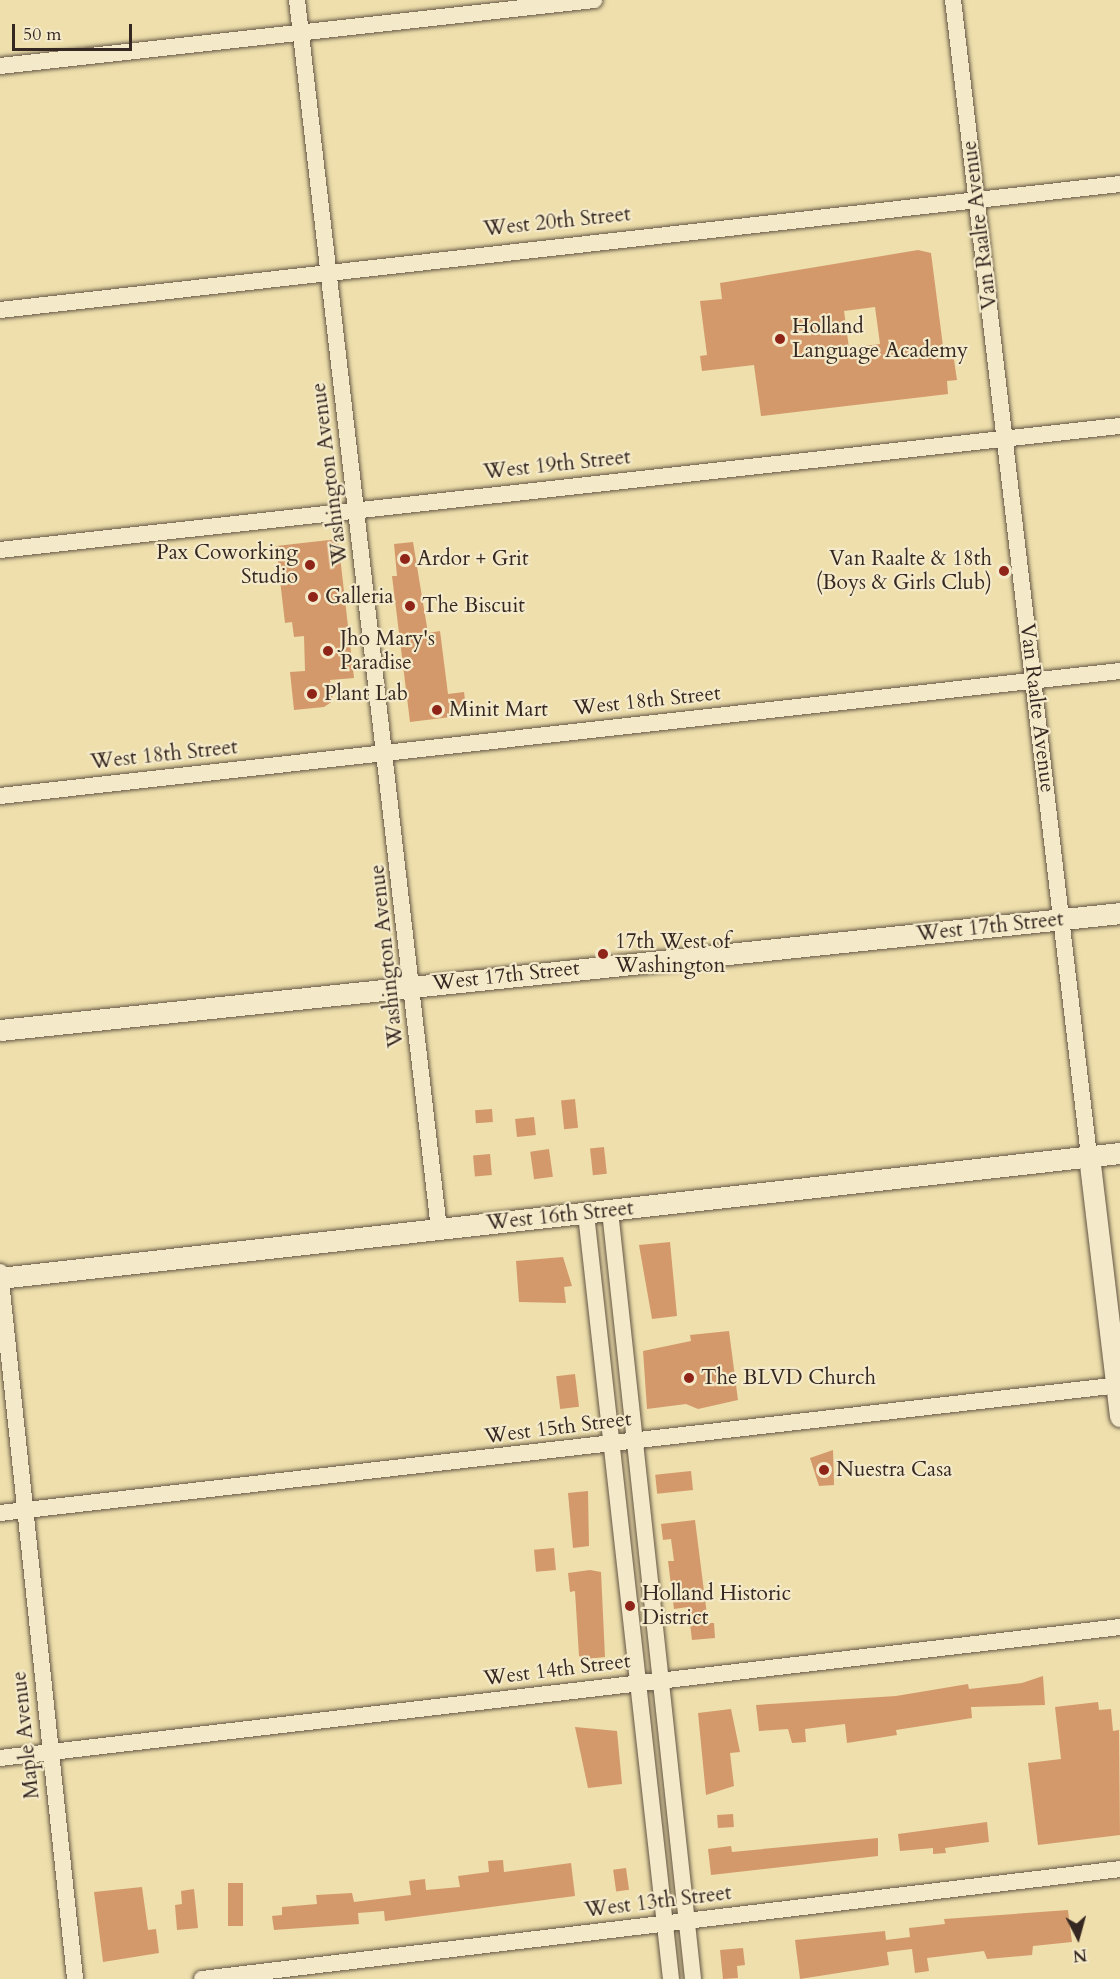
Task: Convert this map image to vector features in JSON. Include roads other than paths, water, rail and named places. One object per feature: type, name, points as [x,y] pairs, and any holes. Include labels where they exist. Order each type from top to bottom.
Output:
[{"type":"street","name":"Washington Avenue","points":[[297,0],[413,986],[439,1229]]},
{"type":"street","points":[[0,66],[594,0]]},
{"type":"street","name":"Van Raalte Avenue","points":[[953,0],[1120,1416]]},
{"type":"street","name":"West 20th Street","points":[[0,310],[328,270],[1120,184]]},
{"type":"street","name":"West 19th Street","points":[[0,550],[1120,426]]},
{"type":"street","name":"West 18th Street","points":[[0,796],[1120,671]]},
{"type":"street","name":"West 17th Street","points":[[0,1030],[1120,913]]},
{"type":"street","name":"West 16th Street","points":[[0,1278],[1120,1153]]},
{"type":"street","points":[[610,1211],[693,1979]]},
{"type":"street","points":[[586,1214],[671,1979]]},
{"type":"street","name":"Maple Avenue","points":[[0,1272],[75,1979]]},
{"type":"street","name":"West 15th Street","points":[[0,1513],[1118,1385]]},
{"type":"street","name":"West 14th Street","points":[[0,1758],[1120,1627]]},
{"type":"street","name":"West 13th Street","points":[[202,1979],[1120,1869]]},
{"type":"place","name":"Holland Language Academy","points":[[780,339]]},
{"type":"place","name":"Ardor + Grit","points":[[405,559]]},
{"type":"place","name":"Pax Coworking Studio","points":[[310,565]]},
{"type":"place","name":"Van Raalte & 18th (Boys & Girls Club)","points":[[1004,571]]},
{"type":"place","name":"Galleria","points":[[313,597]]},
{"type":"place","name":"The Biscuit","points":[[410,606]]},
{"type":"place","name":"Jho Mary's Paradise","points":[[328,651]]},
{"type":"place","name":"Plant Lab","points":[[312,694]]},
{"type":"place","name":"Minit Mart","points":[[437,710]]},
{"type":"place","name":"17th West of Washington","points":[[603,954]]},
{"type":"place","name":"The BLVD Church","points":[[689,1378]]},
{"type":"place","name":"Nuestra Casa","points":[[824,1470]]},
{"type":"place","name":"Holland Historic District","points":[[630,1606]]}]
